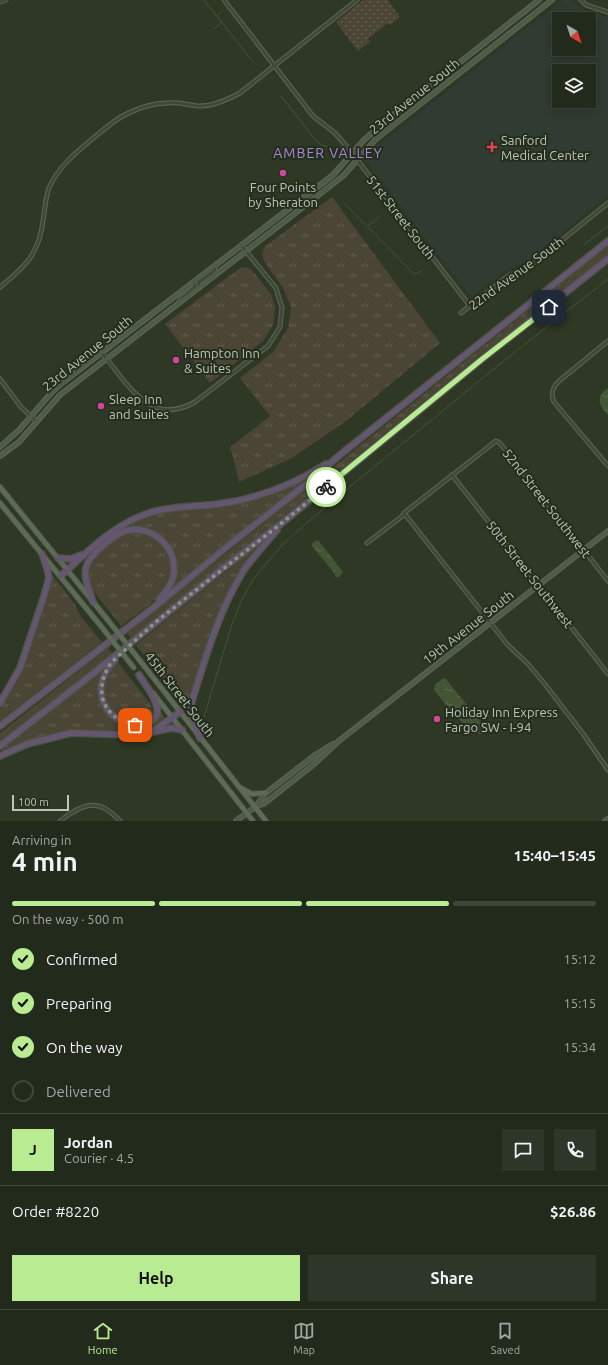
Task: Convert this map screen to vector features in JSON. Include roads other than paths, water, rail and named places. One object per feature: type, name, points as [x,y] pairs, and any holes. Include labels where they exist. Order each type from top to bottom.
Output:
[{"type":"highway","points":[[583,262],[608,237]]},
{"type":"highway","points":[[0,726],[148,612],[310,481],[341,454],[608,241]]},
{"type":"highway","points":[[0,746],[287,519],[475,365],[561,298],[608,259]]},
{"type":"highway","points":[[561,298],[608,264]]},
{"type":"highway","points":[[60,576],[117,528],[149,513],[171,508],[219,504],[250,498],[292,483],[317,470],[341,454]]},
{"type":"highway","points":[[200,738],[191,708],[215,628],[229,597],[245,570],[266,542],[287,519]]},
{"type":"highway","points":[[93,602],[84,575],[85,568],[90,557],[94,552],[118,534],[128,530],[146,531],[159,537],[168,546],[172,556],[174,571],[169,587],[148,612]]},
{"type":"highway","points":[[58,558],[71,559],[87,552]]},
{"type":"highway","points":[[0,703],[20,668],[44,596],[49,578],[42,554]]},
{"type":"highway","points":[[138,636],[110,664],[103,679],[101,688],[103,699],[111,714],[124,722],[135,725],[152,721],[157,710],[157,705],[139,675]]},
{"type":"highway","points":[[150,733],[180,712]]},
{"type":"highway","points":[[0,756],[27,744],[70,733],[137,735],[172,728],[182,730]]},
{"type":"main road","name":"45th Street South","points":[[0,487],[107,619],[266,821]]},
{"type":"main road","name":"45th Street South","points":[[0,503],[100,625],[253,821]]},
{"type":"main road","points":[[238,786],[252,794],[266,794]]},
{"type":"street","points":[[0,2],[6,0]]},
{"type":"street","name":"51st Street South","points":[[224,0],[276,65],[313,116],[335,133],[357,160],[470,306]]},
{"type":"street","points":[[0,287],[20,270],[35,251],[40,239],[47,195],[57,172],[66,161],[116,120],[133,110],[157,103],[179,103],[200,106],[227,100],[249,87],[357,0]]},
{"type":"street","name":"23rd Avenue South","points":[[0,447],[20,430],[52,392],[333,174],[364,140],[384,122],[539,0]]},
{"type":"street","name":"23rd Avenue South","points":[[0,456],[19,442],[60,395],[343,176],[376,139],[552,0]]},
{"type":"street","points":[[581,0],[586,5],[608,12]]},
{"type":"street","name":"22nd Avenue South","points":[[461,313],[508,276],[530,266],[608,203]]},
{"type":"street","points":[[102,353],[129,388],[142,401],[159,409],[176,410],[185,408],[195,402],[268,346],[280,327],[282,308],[276,288],[241,245]]},
{"type":"street","name":"23rd Avenue South","points":[[199,287],[198,283],[214,271],[216,264]]},
{"type":"street","name":"23rd Avenue South","points":[[179,302],[194,288],[195,286],[193,282]]},
{"type":"street","points":[[608,341],[559,381],[554,386],[552,392],[554,402],[608,466]]},
{"type":"street","points":[[0,379],[21,407],[37,422]]},
{"type":"street","name":"52nd Street Southwest","points":[[452,475],[496,441],[500,443],[608,581]]},
{"type":"street","points":[[367,543],[452,475]]},
{"type":"street","name":"50th Street Southwest","points":[[452,475],[608,674]]},
{"type":"street","points":[[404,513],[507,644],[528,664],[544,683],[584,735],[608,770]]},
{"type":"street","name":"19th Avenue South","points":[[236,821],[255,807],[265,803],[313,765],[340,740],[608,531]]},
{"type":"street","name":"19th Avenue South","points":[[255,807],[266,794],[315,755],[340,740]]},
{"type":"street","points":[[60,821],[82,806],[92,805],[100,806],[109,810],[120,821]]},
{"type":"water","points":[[608,388],[608,415],[600,404],[600,397]]},
{"type":"water","points":[[318,540],[343,572],[339,577],[335,577],[335,574],[312,546],[312,543]]},
{"type":"water","points":[[445,678],[483,725],[482,734],[470,729],[463,723],[449,709],[434,690],[435,685]]},
{"type":"waterway","points":[[204,0],[253,62]]},
{"type":"waterway","points":[[217,16],[221,12]]},
{"type":"waterway","points":[[215,28],[222,22]]},
{"type":"waterway","points":[[281,96],[317,142],[329,147]]},
{"type":"waterway","points":[[345,204],[413,273],[416,274],[422,270]]},
{"type":"waterway","points":[[368,226],[380,216]]},
{"type":"waterway","points":[[584,245],[608,226]]},
{"type":"waterway","points":[[203,720],[232,624],[243,597],[254,578],[283,544],[346,490],[506,359],[608,279]]},
{"type":"place","name":"Sanford Medical Center","points":[[492,147]]},
{"type":"place","name":"Four Points by Sheraton","points":[[283,173]]},
{"type":"place","name":"Hampton Inn & Suites","points":[[176,360]]},
{"type":"place","name":"Sleep Inn and Suites","points":[[101,406]]},
{"type":"place","name":"Holiday Inn Express Fargo SW - I-94","points":[[437,719]]},
{"type":"district","name":"AMBER VALLEY","points":[[328,153]]}]
